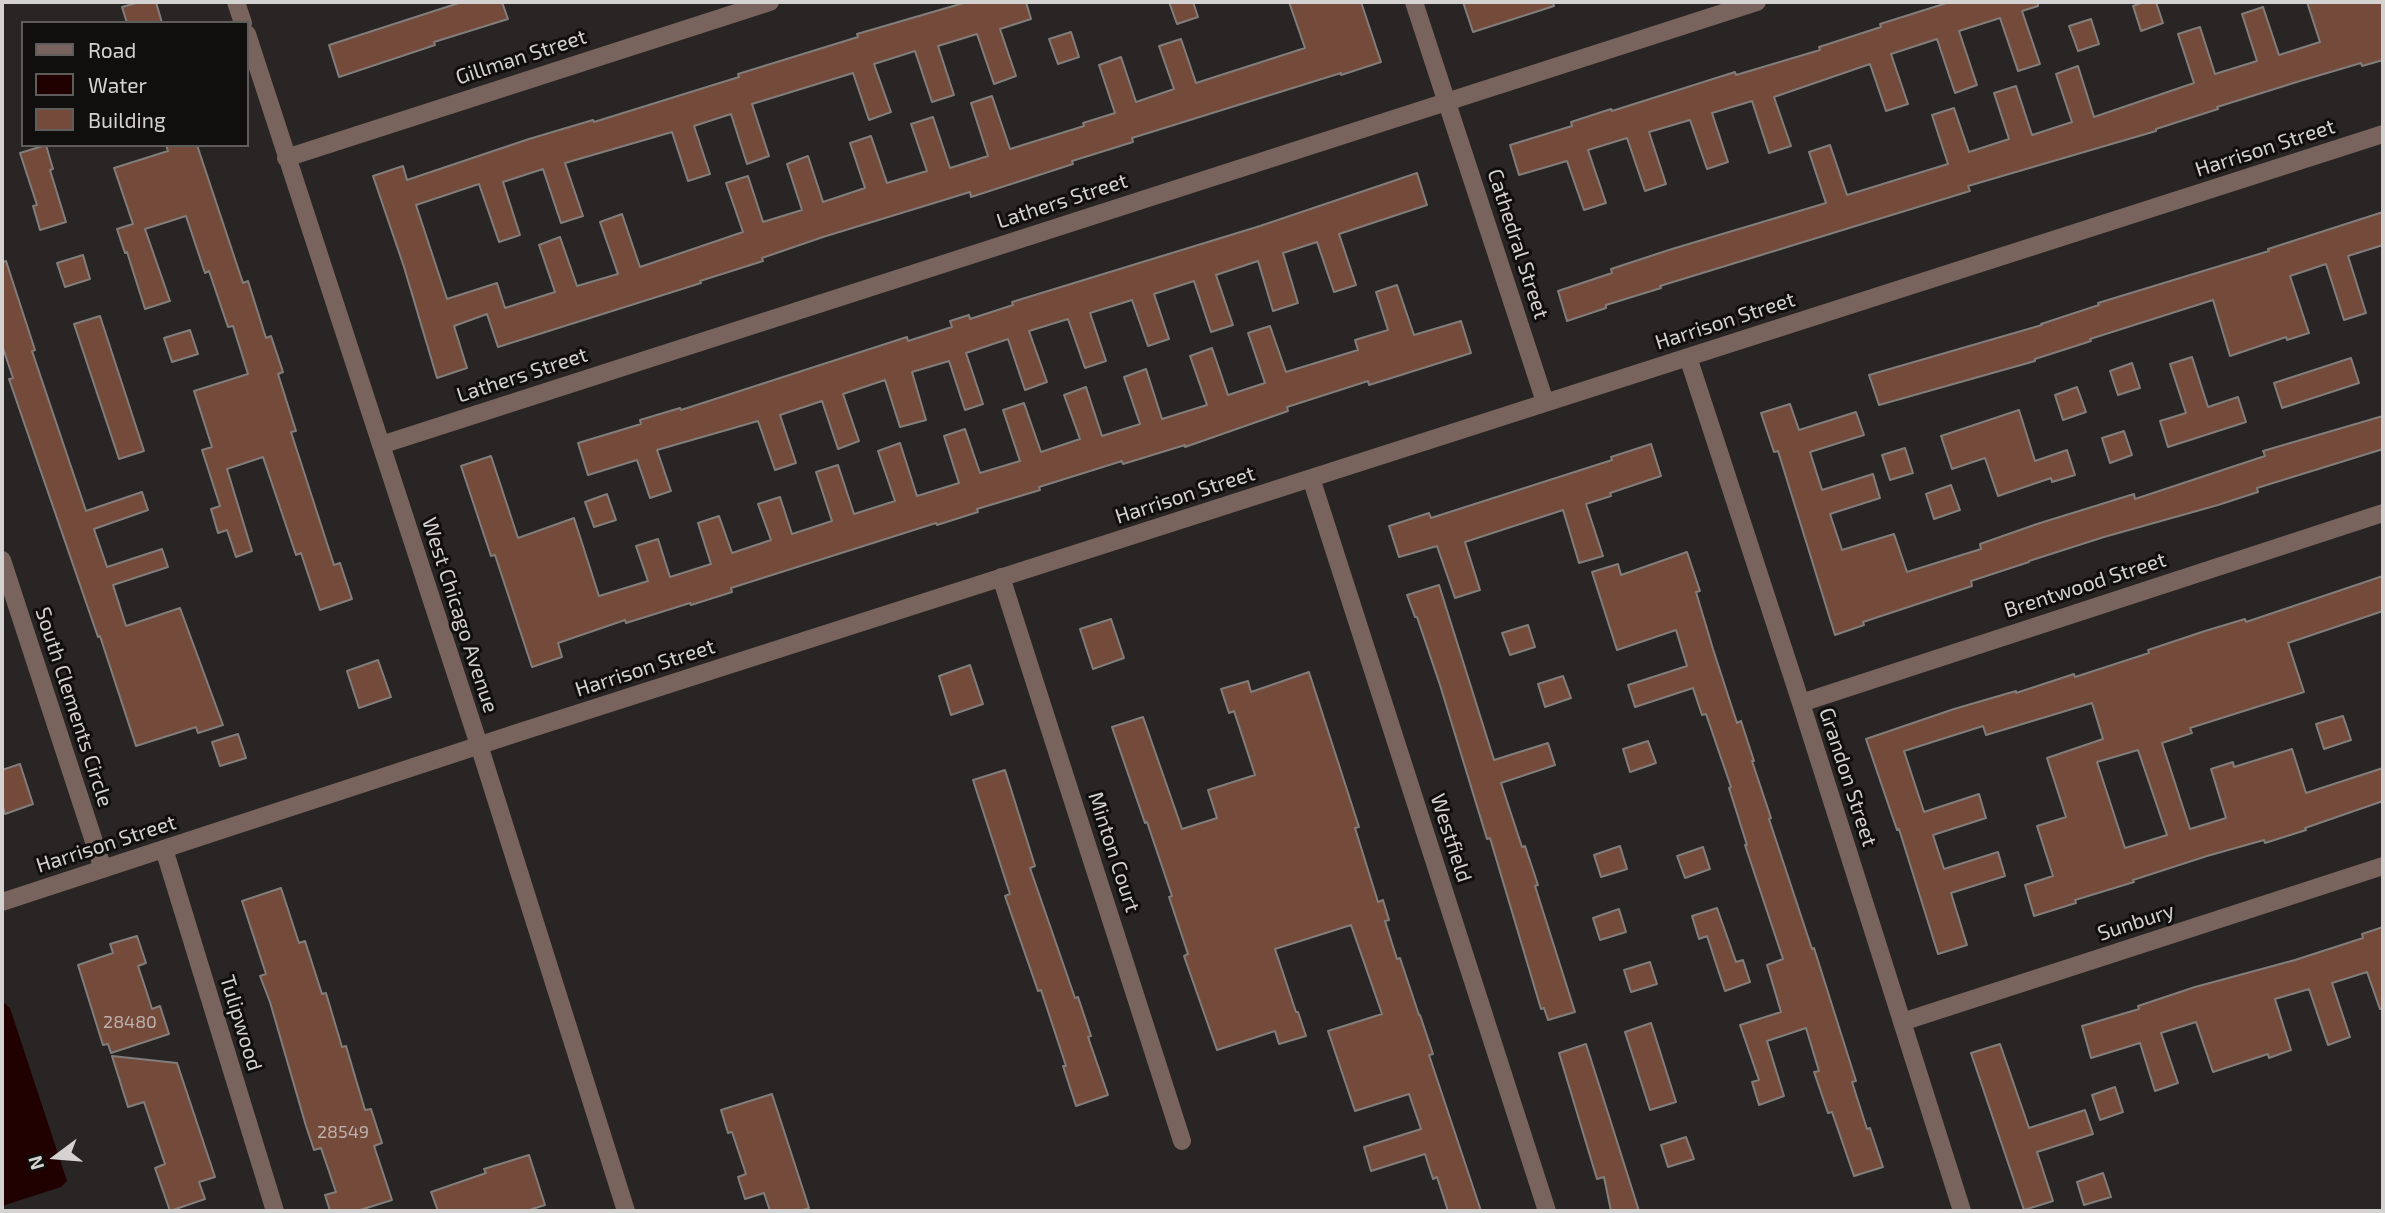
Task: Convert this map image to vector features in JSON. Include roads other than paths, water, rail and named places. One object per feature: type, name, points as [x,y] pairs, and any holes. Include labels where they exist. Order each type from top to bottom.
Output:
[{"type":"street","points":[[236,2],[242,21]]},
{"type":"street","name":"Gillman Street","points":[[286,158],[770,2]]},
{"type":"street","name":"Cathedral Street","points":[[1414,2],[1545,402]]},
{"type":"street","name":"Lathers Street","points":[[381,445],[1757,2]]},
{"type":"street","name":"West Chicago Avenue","points":[[248,37],[479,746],[626,1211]]},
{"type":"street","name":"Harrison Street","points":[[2,902],[1545,402],[2383,134]]},
{"type":"street","name":"Grandon Street","points":[[1688,357],[1962,1211]]},
{"type":"street","name":"Westfield","points":[[1311,478],[1547,1211]]},
{"type":"street","name":"Brentwood Street","points":[[1801,703],[2383,513]]},
{"type":"street","name":"South Clements Circle","points":[[2,560],[103,869]]},
{"type":"street","name":"Minton Court","points":[[1002,578],[1182,1141]]},
{"type":"street","name":"Tulipwood","points":[[164,849],[275,1211]]},
{"type":"street","name":"Sunbury","points":[[1902,1022],[2383,866]]},
{"type":"water","points":[[2,1001],[10,1008],[67,1181],[61,1187],[2,1206]]}]
